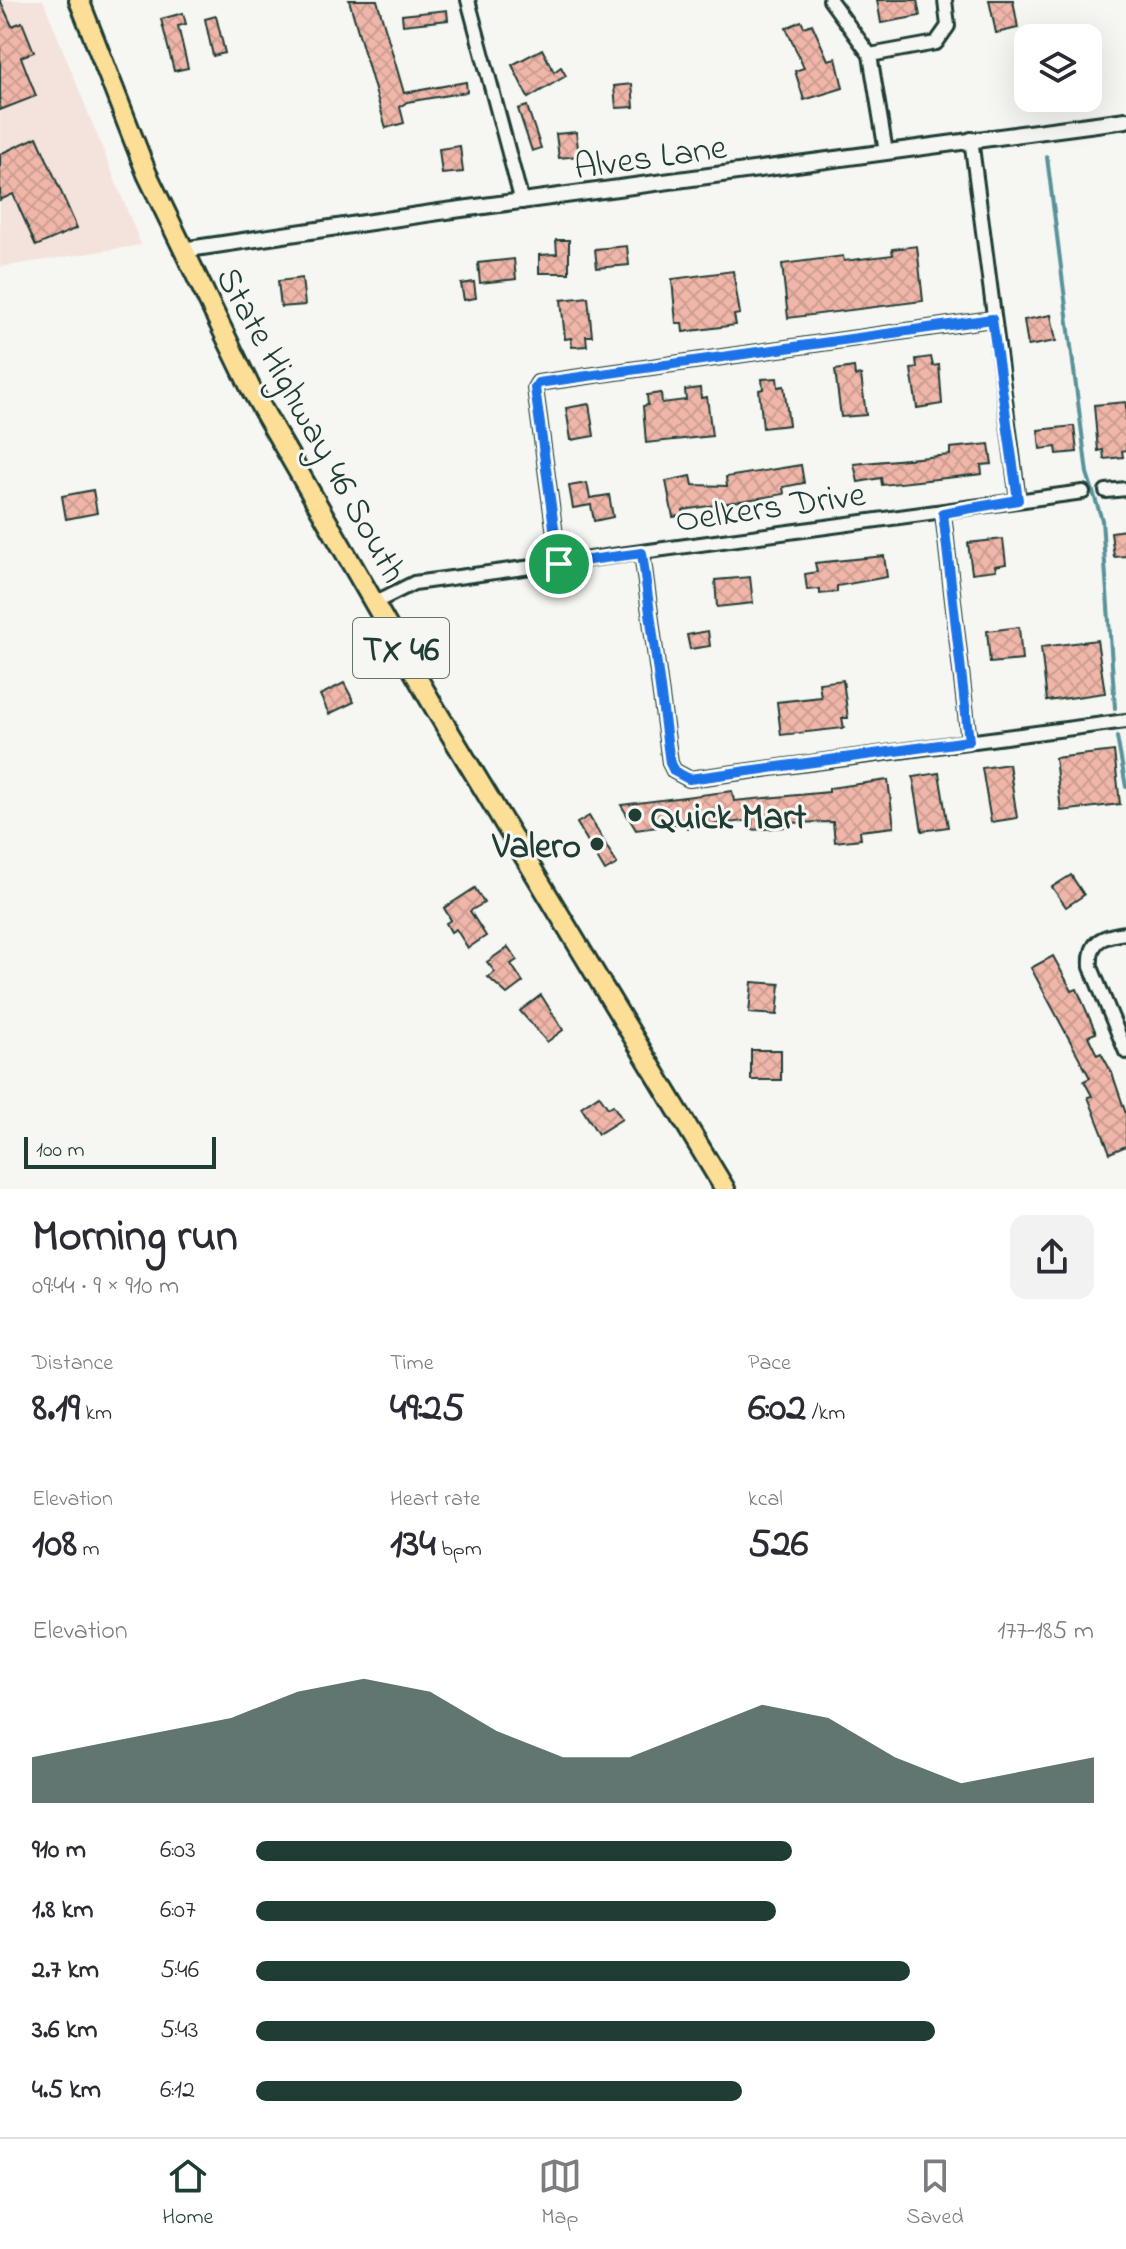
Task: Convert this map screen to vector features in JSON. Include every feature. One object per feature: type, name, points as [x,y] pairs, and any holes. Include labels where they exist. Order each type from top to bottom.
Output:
[{"type":"main road","name":"State Highway 46 South","points":[[79,0],[147,174],[252,391],[374,603],[725,1189]]},
{"type":"street","points":[[468,0],[522,202]]},
{"type":"street","points":[[830,0],[870,55],[886,152]]},
{"type":"street","points":[[870,55],[936,43],[948,26],[945,0]]},
{"type":"street","name":"Alves Lane","points":[[182,250],[1126,120]]},
{"type":"street","points":[[971,139],[992,319],[1018,500]]},
{"type":"street","points":[[559,564],[535,388],[538,383],[992,319]]},
{"type":"street","points":[[1106,491],[1126,489]]},
{"type":"street","name":"Oelkers Drive","points":[[374,603],[405,585],[1083,492]]},
{"type":"street","points":[[943,513],[969,741]]},
{"type":"street","points":[[642,553],[670,763],[681,777],[689,779],[1126,721]]},
{"type":"street","points":[[1126,933],[1109,935],[1092,946],[1091,967],[1126,1052]]},
{"type":"shaded area","points":[[0,0],[43,0],[141,245],[0,267]]},
{"type":"building","points":[[0,0],[12,26],[22,22],[34,52],[21,57],[36,96],[0,110]]},
{"type":"building","points":[[349,0],[377,0],[404,93],[466,82],[467,92],[407,102],[400,107],[404,123],[386,128]]},
{"type":"building","points":[[877,0],[917,0],[920,16],[881,23]]},
{"type":"building","points":[[989,0],[1013,0],[1017,24],[1014,24],[1014,29],[996,33]]},
{"type":"building","points":[[447,10],[448,20],[403,25],[402,15]]},
{"type":"building","points":[[183,13],[186,24],[178,26],[188,68],[174,71],[161,19]]},
{"type":"building","points":[[216,16],[225,53],[213,56],[205,19]]},
{"type":"building","points":[[801,21],[804,27],[812,24],[828,60],[836,58],[843,88],[804,100],[795,71],[804,68],[786,28]]},
{"type":"building","points":[[542,49],[554,72],[561,67],[566,76],[528,98],[512,65]]},
{"type":"building","points":[[632,84],[634,107],[616,108],[614,86]]},
{"type":"building","points":[[527,106],[541,148],[532,151],[518,109]]},
{"type":"building","points":[[576,132],[579,156],[559,158],[556,134]]},
{"type":"building","points":[[37,137],[77,228],[36,246],[13,194],[0,200],[0,154]]},
{"type":"building","points":[[460,146],[463,172],[442,174],[439,149]]},
{"type":"building","points":[[556,240],[569,240],[569,273],[539,273],[539,255],[557,254]]},
{"type":"building","points":[[627,246],[629,265],[597,268],[595,249]]},
{"type":"building","points":[[917,246],[923,301],[788,318],[782,264],[843,256],[844,261],[893,255],[892,249]]},
{"type":"building","points":[[514,259],[516,279],[480,283],[478,263]]},
{"type":"building","points":[[733,271],[740,314],[734,315],[736,325],[683,332],[682,323],[676,323],[672,279]]},
{"type":"building","points":[[302,278],[305,305],[281,307],[278,281]]},
{"type":"building","points":[[474,282],[476,298],[464,300],[461,284]]},
{"type":"building","points":[[588,297],[592,336],[586,336],[587,346],[572,347],[571,338],[565,339],[561,300]]},
{"type":"building","points":[[1051,315],[1056,341],[1028,346],[1024,320]]},
{"type":"building","points":[[931,357],[933,366],[939,365],[942,404],[917,408],[911,369],[917,368],[916,359]]},
{"type":"building","points":[[854,367],[855,376],[861,375],[866,415],[841,417],[835,370]]},
{"type":"building","points":[[777,378],[778,387],[784,386],[789,425],[763,428],[759,390],[763,389],[762,379]]},
{"type":"building","points":[[700,388],[701,398],[707,397],[712,436],[646,443],[643,406],[648,405],[647,395],[661,393],[662,403],[686,400],[685,390]]},
{"type":"building","points":[[1126,402],[1126,450],[1122,451],[1123,457],[1104,459],[1103,450],[1098,451],[1094,405]]},
{"type":"building","points":[[589,404],[594,436],[571,440],[566,408]]},
{"type":"building","points":[[1074,426],[1077,452],[1057,454],[1056,447],[1040,449],[1038,430]]},
{"type":"building","points":[[989,444],[992,464],[981,465],[982,474],[882,485],[881,478],[858,482],[854,464],[950,455],[950,448]]},
{"type":"building","points":[[801,465],[804,483],[783,487],[784,494],[683,510],[684,515],[673,517],[666,481],[691,476],[693,485],[727,486],[726,477]]},
{"type":"building","points":[[587,483],[590,498],[609,495],[613,517],[594,521],[591,505],[573,508],[569,486]]},
{"type":"building","points":[[93,490],[97,513],[66,519],[62,496]]},
{"type":"building","points":[[1126,530],[1126,556],[1114,557],[1111,532]]},
{"type":"building","points":[[1003,539],[1006,564],[995,566],[996,570],[972,573],[968,543]]},
{"type":"building","points":[[884,556],[887,577],[837,586],[837,592],[820,594],[820,589],[807,590],[805,574],[817,572],[815,563]]},
{"type":"building","points":[[750,577],[753,603],[717,607],[715,580]]},
{"type":"building","points":[[1019,627],[1022,660],[990,663],[987,631]]},
{"type":"building","points":[[708,631],[710,646],[690,649],[687,635]]},
{"type":"building","points":[[1097,640],[1105,693],[1047,701],[1041,647]]},
{"type":"building","points":[[843,680],[848,718],[842,718],[844,728],[781,735],[777,702],[821,697],[819,683]]},
{"type":"building","points":[[344,683],[354,702],[329,714],[320,695]]},
{"type":"building","points":[[1114,751],[1120,804],[1061,811],[1055,758]]},
{"type":"building","points":[[1009,764],[1017,818],[991,822],[982,768]]},
{"type":"building","points":[[939,773],[948,827],[922,831],[913,777]]},
{"type":"building","points":[[888,780],[894,827],[860,831],[861,839],[835,842],[833,822],[784,823],[784,827],[753,830],[752,820],[687,828],[686,823],[636,830],[621,805],[732,791],[734,801],[829,792],[829,788]]},
{"type":"building","name":"Valero","points":[[589,816],[617,864],[605,871],[577,823]]},
{"type":"building","points":[[1071,875],[1084,895],[1066,907],[1052,887]]},
{"type":"building","points":[[475,888],[484,903],[470,911],[486,936],[468,948],[456,929],[451,932],[446,923],[451,920],[444,908]]},
{"type":"building","points":[[508,947],[517,960],[511,964],[523,982],[507,994],[488,977],[495,972],[487,962]]},
{"type":"building","points":[[1053,956],[1072,991],[1077,989],[1096,1033],[1088,1036],[1097,1055],[1101,1053],[1112,1073],[1126,1114],[1126,1146],[1110,1153],[1088,1097],[1092,1096],[1084,1081],[1090,1078],[1031,968]]},
{"type":"building","points":[[752,982],[780,984],[777,1015],[749,1013]]},
{"type":"building","points":[[541,995],[563,1030],[547,1042],[520,1011]]},
{"type":"building","points":[[751,1050],[781,1050],[781,1080],[751,1080]]},
{"type":"building","points":[[599,1095],[608,1108],[613,1105],[622,1119],[598,1134],[581,1107]]},
{"type":"waterway","points":[[1047,157],[1087,473],[1102,520],[1115,708]]},
{"type":"waterway","points":[[1117,737],[1126,787]]},
{"type":"place","name":"Quick Mart","points":[[635,815]]},
{"type":"place","name":"Valero","points":[[597,844]]},
{"type":"route","points":[[992,319],[1018,500],[943,513],[969,741],[689,779],[681,777],[670,763],[642,553],[559,564],[535,388],[538,383],[992,319]]}]
